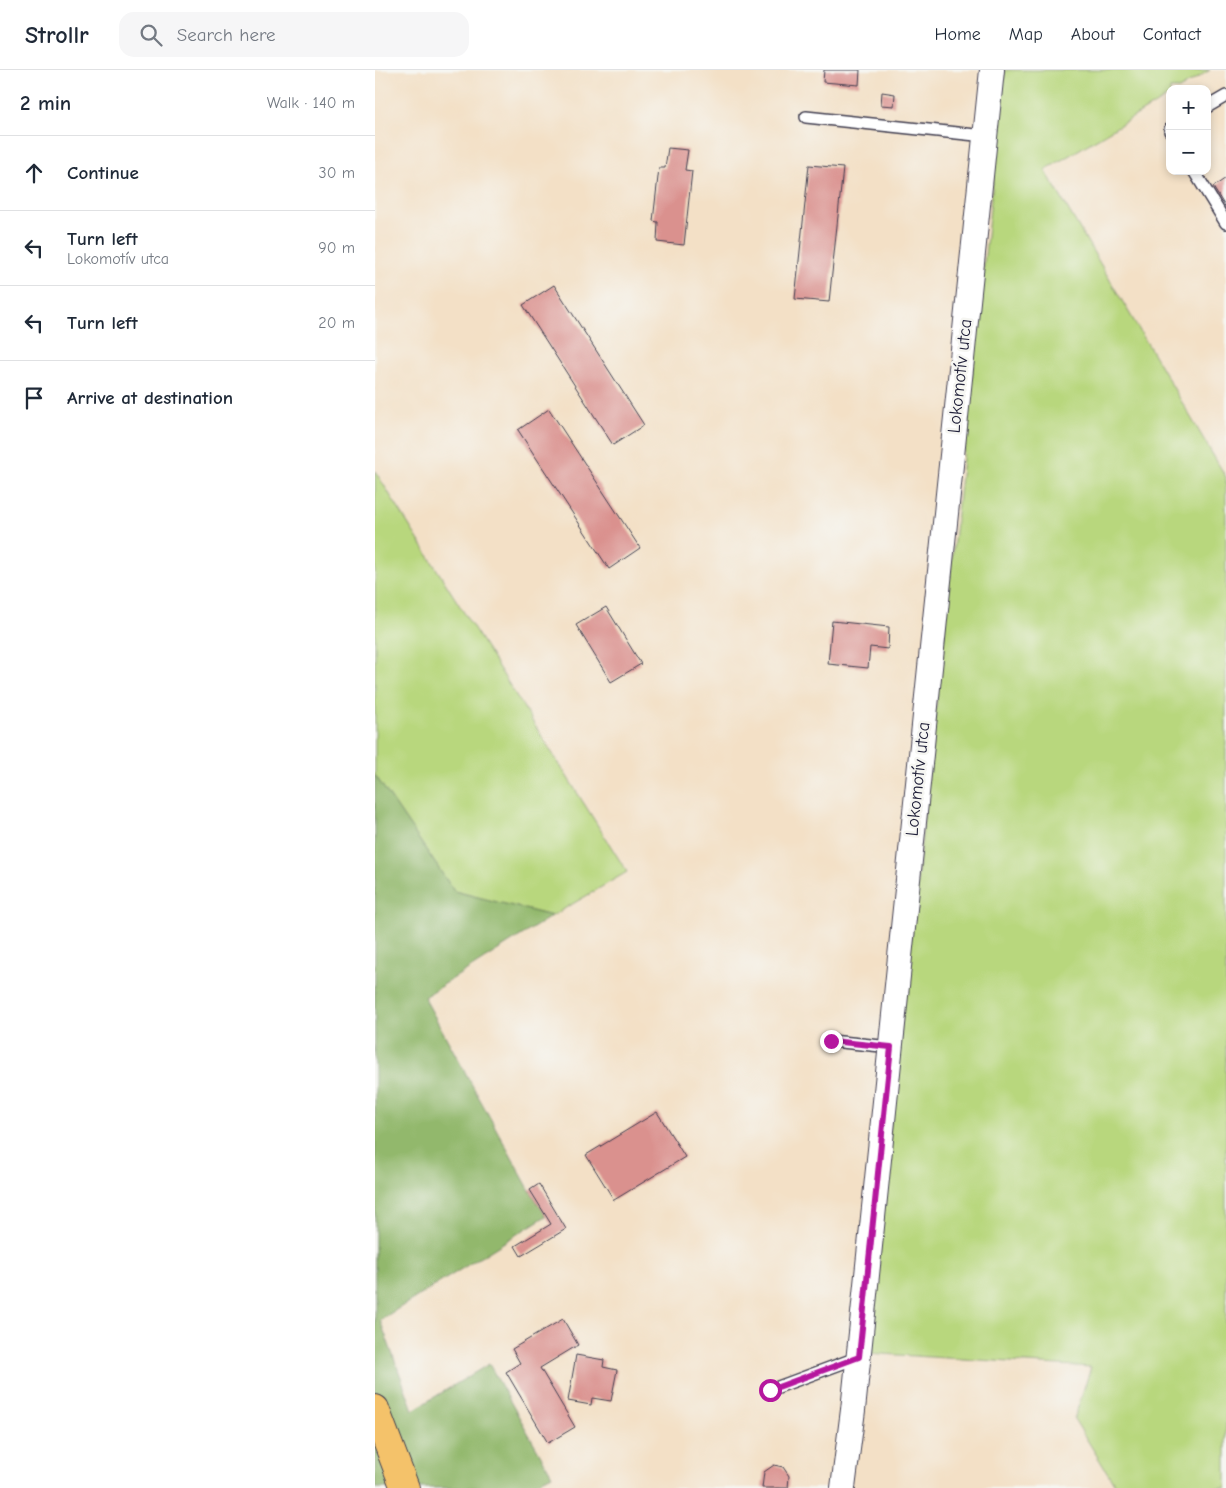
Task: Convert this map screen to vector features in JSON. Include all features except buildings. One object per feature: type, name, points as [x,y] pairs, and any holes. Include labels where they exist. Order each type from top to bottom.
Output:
[{"type":"main road","points":[[375,1409],[405,1488]]},
{"type":"street","name":"Lokomotív utca","points":[[843,1488],[859,1357],[991,70]]},
{"type":"lane","points":[[1211,105],[1226,96]]},
{"type":"lane","points":[[806,117],[985,136]]},
{"type":"lane","points":[[1197,175],[1226,222]]},
{"type":"lane","points":[[831,1041],[891,1047]]},
{"type":"lane","points":[[770,1390],[859,1357]]},
{"type":"green space","points":[[1005,70],[1210,70],[1186,85],[1166,85],[1166,97],[1045,170],[1226,477],[1226,1488],[1117,1488],[1074,1419],[1091,1367],[866,1353]]},
{"type":"green space","points":[[375,471],[627,872],[552,916],[454,891],[375,775]]},
{"type":"green space","points":[[375,775],[454,891],[552,916],[424,997],[529,1189],[546,1216],[380,1320],[413,1410],[489,1364],[552,1475],[526,1488],[375,1488]]},
{"type":"route","points":[[770,1390],[859,1357],[891,1047],[831,1041]]}]
